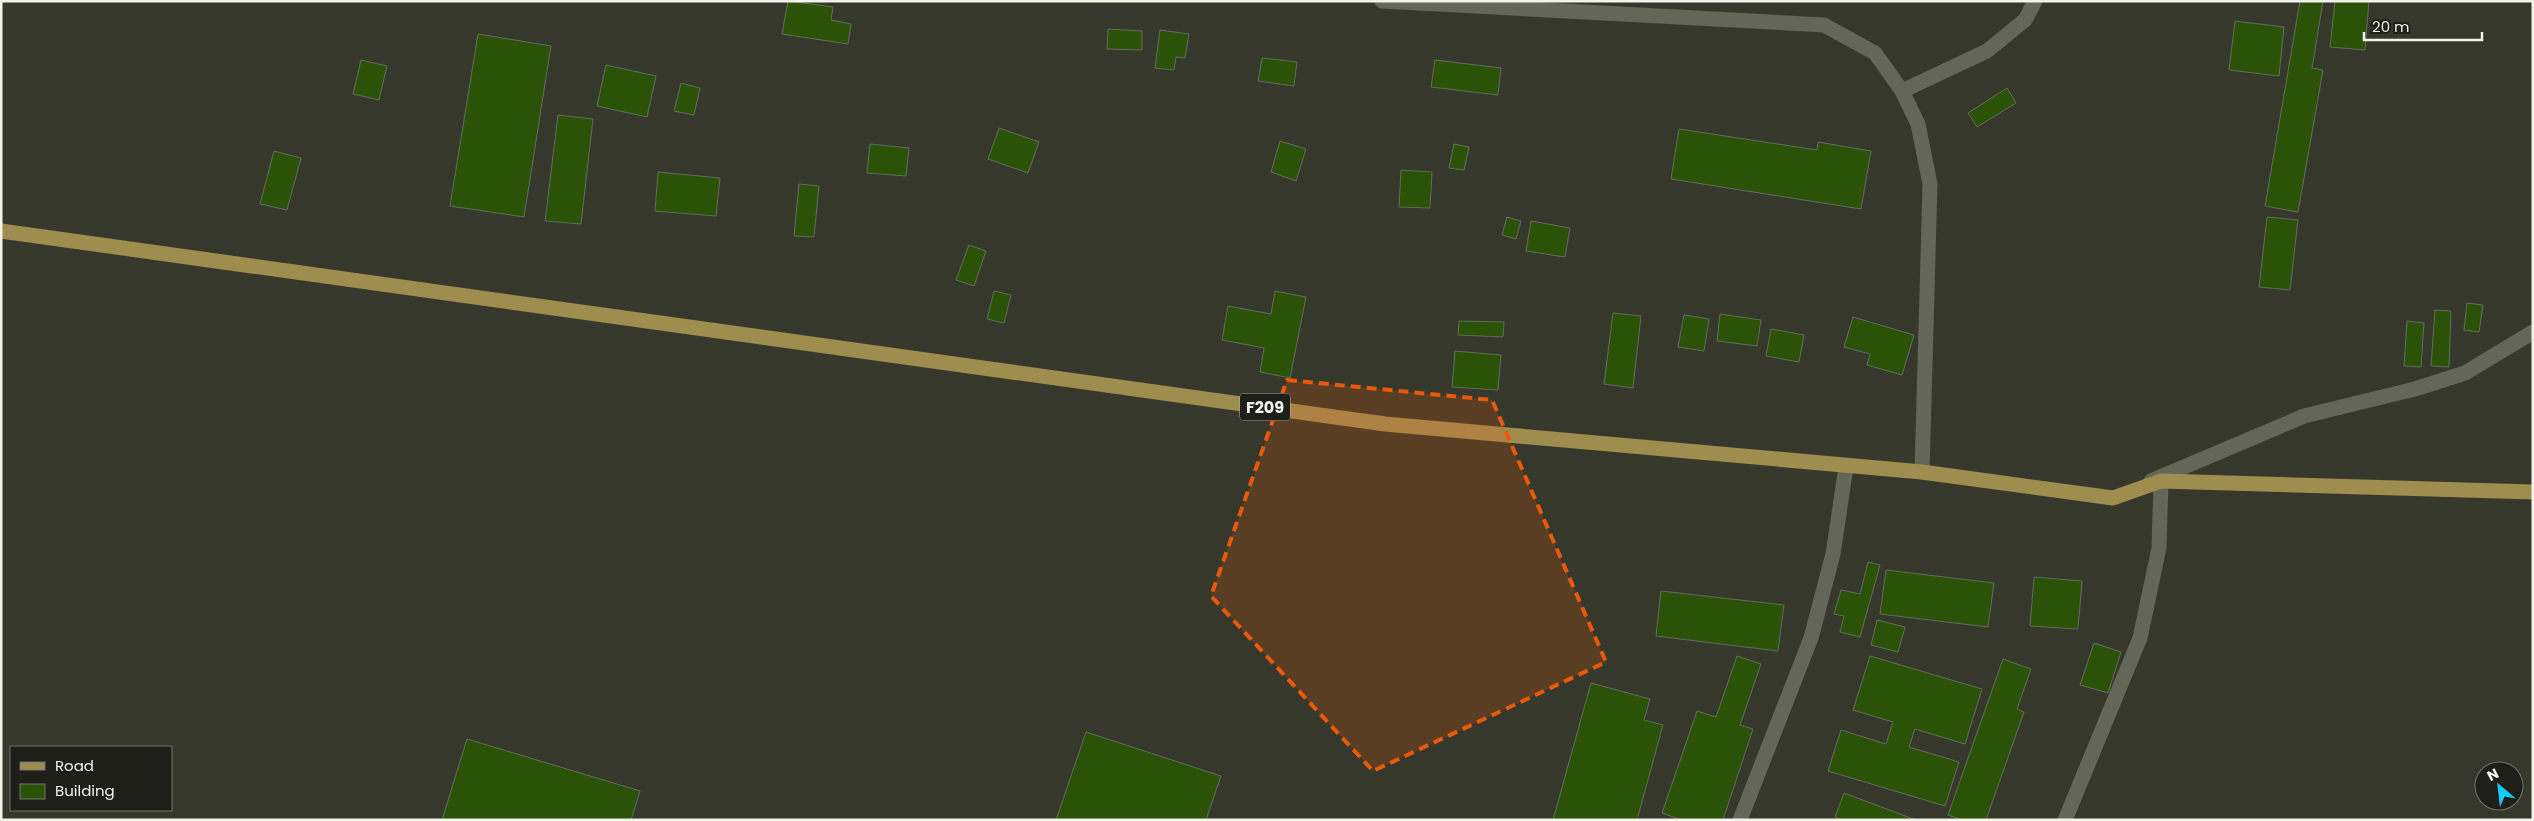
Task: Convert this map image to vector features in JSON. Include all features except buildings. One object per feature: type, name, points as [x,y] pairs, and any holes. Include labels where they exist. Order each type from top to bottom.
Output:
[{"type":"main road","name":"F209","points":[[1,231],[1385,424],[1846,467],[1922,472],[2113,498],[2161,481],[2533,492]]},
{"type":"street","points":[[1382,1],[1824,26],[1875,54],[1902,91],[1918,124],[1930,184],[1922,472]]},
{"type":"street","points":[[1902,91],[1987,51],[2025,20],[2035,1]]},
{"type":"street","points":[[2113,498],[2304,416],[2415,389],[2465,373],[2533,332]]},
{"type":"street","points":[[1740,820],[1811,638],[1833,554],[1846,467]]},
{"type":"street","points":[[2065,820],[2140,638],[2159,548],[2161,481]]},
{"type":"highlighted area","points":[[1287,380],[1492,400],[1606,662],[1373,771],[1211,596]]}]
